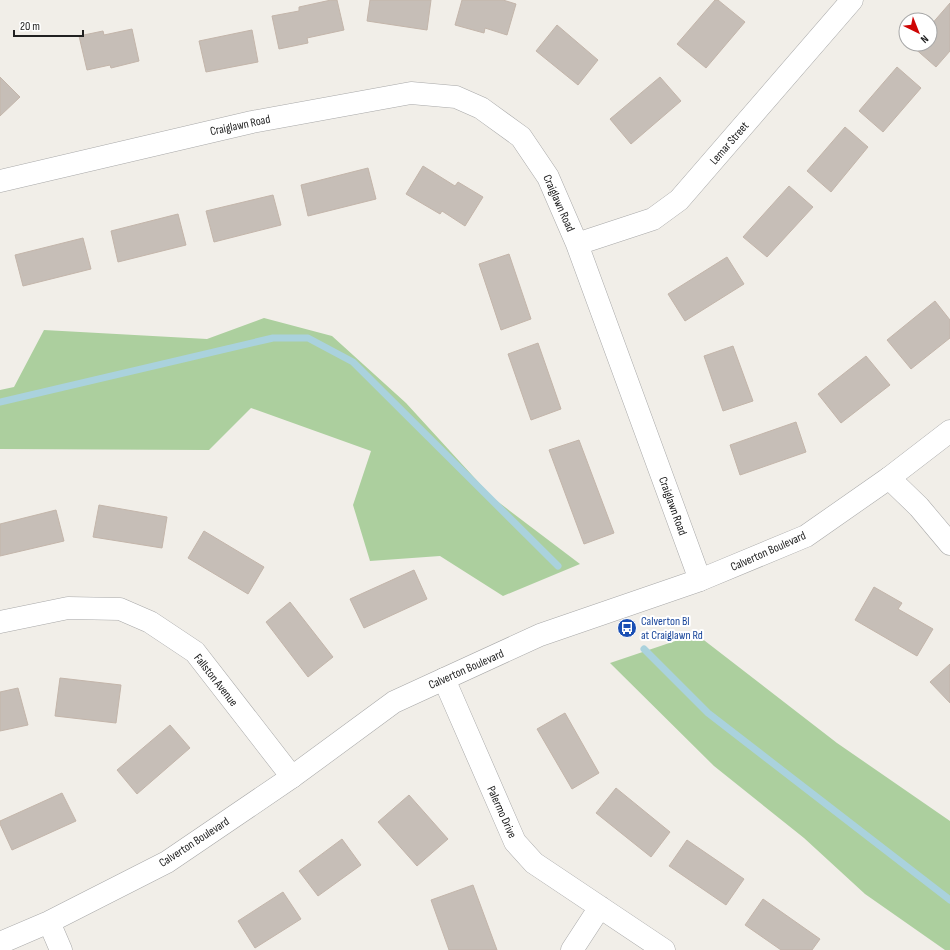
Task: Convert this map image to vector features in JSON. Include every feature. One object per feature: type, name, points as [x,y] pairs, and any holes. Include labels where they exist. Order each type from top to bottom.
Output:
[{"type":"street","name":"Lemar Street","points":[[577,244],[653,219],[679,200],[852,0]]},
{"type":"street","name":"Craiglawn Road","points":[[0,181],[267,119],[411,93],[456,97],[481,108],[520,137],[548,177],[577,244],[700,580]]},
{"type":"street","name":"Calverton Boulevard","points":[[0,943],[49,922],[167,862],[292,777],[394,702],[540,635],[700,580],[806,536],[888,478],[950,431]]},
{"type":"street","points":[[888,478],[919,507],[950,544]]},
{"type":"street","name":"Fallston Avenue","points":[[0,622],[68,608],[120,609],[150,622],[196,652],[292,777]]},
{"type":"street","name":"Palermo Drive","points":[[444,679],[515,842],[534,862],[664,950]]},
{"type":"street","points":[[572,950],[600,907]]},
{"type":"street","points":[[49,922],[61,950]]},
{"type":"green space","points":[[264,318],[332,336],[406,403],[493,498],[580,564],[503,596],[440,556],[370,561],[353,505],[371,451],[251,408],[209,450],[0,449],[0,390],[14,387],[44,330],[207,339]]},
{"type":"green space","points":[[696,634],[837,743],[950,821],[950,950],[945,950],[865,894],[804,838],[714,766],[610,663]]},
{"type":"building","points":[[337,0],[344,30],[307,38],[308,43],[279,49],[272,16],[299,11],[299,7]]},
{"type":"building","points":[[370,0],[431,0],[427,30],[367,21]]},
{"type":"building","points":[[462,0],[503,0],[516,4],[507,35],[485,28],[484,33],[455,25]]},
{"type":"building","points":[[715,0],[718,0],[745,22],[706,68],[677,44]]},
{"type":"building","points":[[950,3],[950,51],[936,67],[919,52],[938,52],[938,17]]},
{"type":"building","points":[[557,25],[598,60],[578,85],[536,51]]},
{"type":"building","points":[[132,29],[139,61],[111,68],[110,65],[87,70],[79,36],[103,31],[104,35]]},
{"type":"building","points":[[252,30],[258,62],[206,72],[199,41]]},
{"type":"building","points":[[897,67],[921,88],[883,132],[859,111]]},
{"type":"building","points":[[0,77],[20,97],[0,116]]},
{"type":"building","points":[[660,77],[681,101],[631,144],[610,119]]},
{"type":"building","points":[[845,127],[868,147],[831,192],[807,171]]},
{"type":"building","points":[[423,166],[455,186],[458,182],[483,197],[465,226],[442,211],[440,214],[406,194]]},
{"type":"building","points":[[368,168],[376,199],[308,216],[301,185]]},
{"type":"building","points":[[789,186],[813,207],[767,257],[743,237]]},
{"type":"building","points":[[273,195],[281,225],[214,242],[206,211]]},
{"type":"building","points":[[178,214],[186,245],[118,262],[111,231]]},
{"type":"building","points":[[83,238],[91,269],[23,286],[15,255]]},
{"type":"building","points":[[509,254],[531,319],[501,330],[479,264]]},
{"type":"building","points":[[727,257],[744,284],[685,321],[668,294]]},
{"type":"building","points":[[935,301],[950,320],[950,338],[911,369],[887,340]]},
{"type":"building","points":[[538,343],[561,409],[531,420],[508,354]]},
{"type":"building","points":[[733,346],[753,401],[723,411],[704,356]]},
{"type":"building","points":[[866,356],[890,385],[841,423],[818,394]]},
{"type":"building","points":[[796,422],[806,452],[740,475],[730,445]]},
{"type":"building","points":[[579,440],[614,533],[584,544],[549,450]]},
{"type":"building","points":[[99,505],[167,517],[162,548],[93,537]]},
{"type":"building","points":[[56,510],[64,541],[0,556],[0,524]]},
{"type":"building","points":[[204,531],[264,567],[248,594],[188,558]]},
{"type":"building","points":[[414,570],[427,599],[364,628],[350,599]]},
{"type":"building","points":[[874,587],[902,603],[898,609],[933,629],[917,656],[855,620]]},
{"type":"building","points":[[290,602],[333,657],[308,677],[266,622]]},
{"type":"building","points":[[950,664],[950,703],[930,682]]},
{"type":"building","points":[[60,678],[121,685],[116,723],[55,716]]},
{"type":"building","points":[[18,688],[28,725],[0,731],[0,692]]},
{"type":"building","points":[[565,713],[599,773],[572,789],[537,729]]},
{"type":"building","points":[[170,725],[190,748],[137,794],[117,770]]},
{"type":"building","points":[[616,788],[670,832],[651,857],[596,813]]},
{"type":"building","points":[[62,793],[76,821],[12,850],[0,821]]},
{"type":"building","points":[[409,795],[448,839],[417,866],[378,822]]},
{"type":"building","points":[[342,839],[361,865],[318,896],[299,871]]},
{"type":"building","points":[[687,840],[744,879],[726,905],[669,866]]},
{"type":"building","points":[[473,885],[497,950],[449,950],[431,900]]},
{"type":"building","points":[[283,892],[301,919],[255,948],[238,921]]},
{"type":"building","points":[[763,899],[820,939],[812,950],[781,950],[745,925]]},
{"type":"waterway","points":[[0,402],[273,338],[308,338],[353,362],[558,566]]},
{"type":"waterway","points":[[644,649],[708,713],[950,900]]},
{"type":"place","name":"Calverton Bl at Craiglawn Rd","points":[[627,628]]}]
